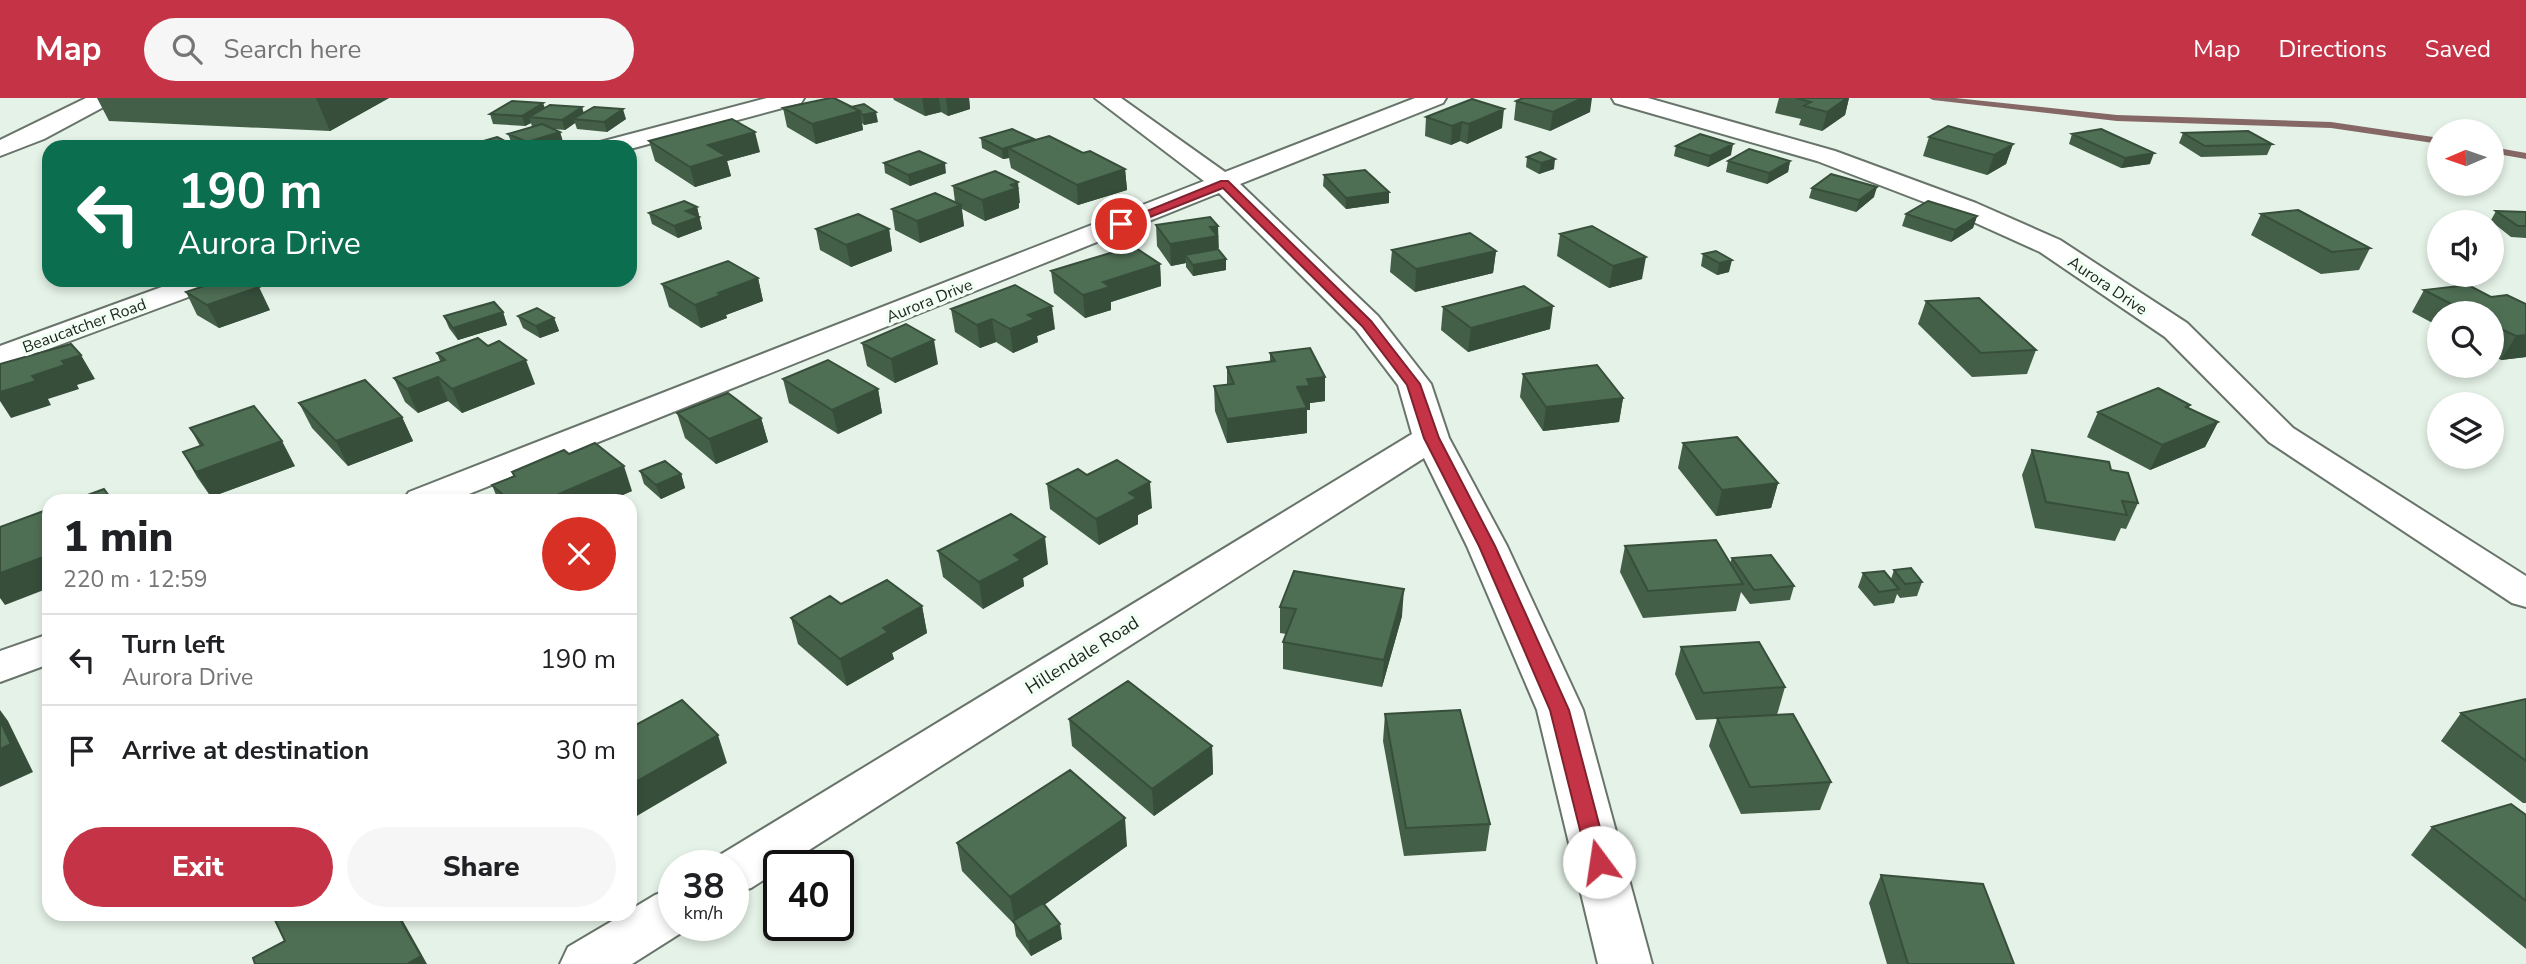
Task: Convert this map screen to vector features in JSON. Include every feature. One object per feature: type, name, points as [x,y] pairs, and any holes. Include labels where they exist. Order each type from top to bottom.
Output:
[{"type":"street","points":[[0,149],[36,134],[103,98]]},
{"type":"street","points":[[635,140],[793,98]]},
{"type":"street","points":[[1106,98],[1224,183],[1367,323],[1414,384],[1431,438],[1487,546],[1560,710],[1625,964]]},
{"type":"street","name":"Aurora Drive","points":[[437,494],[1435,98]]},
{"type":"street","name":"Aurora Drive","points":[[1623,98],[1826,156],[1966,209],[2050,246],[2176,330],[2281,435],[2526,594]]},
{"type":"street","name":"Beaucatcher Road","points":[[0,357],[189,287]]},
{"type":"street","name":"Hillendale Road","points":[[749,863],[1431,438]]},
{"type":"street","points":[[0,667],[42,651]]},
{"type":"street","points":[[587,964],[658,920]]},
{"type":"building","points":[[830,98],[860,111],[812,124],[783,108]]},
{"type":"building","points":[[1523,98],[1582,98],[1553,112],[1516,101]]},
{"type":"building","points":[[1796,98],[1847,98],[1827,112],[1804,106],[1811,102]]},
{"type":"building","points":[[1472,99],[1504,109],[1469,124],[1462,122],[1452,126],[1426,117]]},
{"type":"building","points":[[512,101],[543,103],[522,116],[490,114]]},
{"type":"building","points":[[864,104],[876,112],[863,115],[851,107]]},
{"type":"building","points":[[550,105],[582,107],[562,120],[529,117]]},
{"type":"building","points":[[594,107],[623,109],[604,122],[573,119]]},
{"type":"building","points":[[732,119],[755,132],[708,145],[726,156],[690,167],[649,141]]},
{"type":"building","points":[[542,124],[560,132],[534,140],[522,140],[508,134]]},
{"type":"building","points":[[1948,126],[2013,144],[1994,155],[1929,137]]},
{"type":"building","points":[[1012,129],[1034,139],[1002,149],[981,138]]},
{"type":"building","points":[[2101,129],[2154,153],[2125,158],[2072,134]]},
{"type":"building","points":[[2248,131],[2272,144],[2205,146],[2183,133]]},
{"type":"building","points":[[1700,134],[1733,144],[1710,156],[1676,146]]},
{"type":"building","points":[[1049,136],[1083,153],[1090,151],[1125,169],[1077,185],[1008,148]]},
{"type":"building","points":[[1749,149],[1790,161],[1769,173],[1728,161]]},
{"type":"building","points":[[919,151],[945,163],[908,175],[884,163]]},
{"type":"building","points":[[1540,152],[1555,159],[1541,163],[1527,157]]},
{"type":"building","points":[[1365,170],[1389,192],[1346,198],[1324,175]]},
{"type":"building","points":[[995,171],[1018,182],[1011,185],[1017,188],[982,200],[953,186]]},
{"type":"building","points":[[1831,174],[1877,187],[1859,200],[1812,188]]},
{"type":"building","points":[[935,193],[961,205],[917,221],[892,209]]},
{"type":"building","points":[[684,201],[697,207],[686,211],[699,217],[674,226],[649,213]]},
{"type":"building","points":[[1928,201],[1977,216],[1955,230],[1906,214]]},
{"type":"building","points":[[2298,210],[2370,248],[2332,252],[2261,214]]},
{"type":"building","points":[[2504,211],[2526,212],[2526,226],[2518,226],[2504,216]]},
{"type":"building","points":[[858,214],[889,229],[846,245],[816,229]]},
{"type":"building","points":[[1210,217],[1218,226],[1210,227],[1217,236],[1170,244],[1156,225]]},
{"type":"building","points":[[1592,226],[1646,257],[1613,266],[1560,234]]},
{"type":"building","points":[[1470,233],[1496,251],[1416,269],[1392,250]]},
{"type":"building","points":[[1133,246],[1160,264],[1103,282],[1110,287],[1083,295],[1051,271]]},
{"type":"building","points":[[1218,249],[1226,259],[1193,265],[1185,255]]},
{"type":"building","points":[[1716,251],[1732,260],[1719,263],[1703,254]]},
{"type":"building","points":[[728,261],[758,278],[695,305],[662,284]]},
{"type":"building","points":[[1015,285],[1052,306],[1028,315],[1035,319],[1010,329],[992,319],[977,325],[951,309]]},
{"type":"building","points":[[1524,286],[1553,306],[1471,328],[1443,307]]},
{"type":"building","points":[[201,287],[259,287],[207,305],[186,292]]},
{"type":"building","points":[[2472,287],[2491,297],[2507,295],[2526,304],[2526,335],[2516,336],[2504,330],[2504,301],[2445,301],[2424,290]]},
{"type":"building","points":[[1979,298],[2036,350],[1981,353],[1926,301]]},
{"type":"building","points":[[494,302],[503,312],[453,328],[444,316]]},
{"type":"building","points":[[537,308],[554,318],[536,326],[518,316]]},
{"type":"building","points":[[906,324],[934,340],[891,359],[862,343]]},
{"type":"building","points":[[478,338],[488,346],[499,341],[526,360],[452,389],[438,377],[407,389],[394,378],[445,360],[437,353]]},
{"type":"building","points":[[71,344],[81,355],[62,361],[65,365],[32,376],[36,381],[0,392],[0,364]]},
{"type":"building","points":[[1310,348],[1325,377],[1307,379],[1310,386],[1297,387],[1307,408],[1227,419],[1214,386],[1234,384],[1227,367],[1275,361],[1270,353]]},
{"type":"building","points":[[828,360],[878,389],[832,410],[783,379]]},
{"type":"building","points":[[1597,365],[1623,398],[1546,407],[1523,374]]},
{"type":"building","points":[[365,380],[402,417],[336,441],[299,403]]},
{"type":"building","points":[[2158,388],[2190,405],[2186,407],[2218,422],[2162,445],[2098,412]]},
{"type":"building","points":[[728,393],[761,418],[709,439],[677,413]]},
{"type":"building","points":[[254,406],[282,441],[196,472],[183,452],[203,445],[190,428]]},
{"type":"building","points":[[1737,437],[1778,483],[1722,490],[1683,443]]},
{"type":"building","points":[[595,443],[624,466],[559,494],[502,494],[492,485],[515,476],[512,472],[564,450],[569,454]]},
{"type":"building","points":[[2032,450],[2109,462],[2111,470],[2128,473],[2138,503],[2122,501],[2127,515],[2046,502]]},
{"type":"building","points":[[1117,460],[1150,482],[1129,493],[1137,498],[1096,519],[1047,484],[1078,469],[1087,475]]},
{"type":"building","points":[[665,461],[681,474],[656,485],[640,471]]},
{"type":"building","points":[[104,489],[108,494],[90,494]]},
{"type":"building","points":[[42,512],[42,558],[0,573],[0,527]]},
{"type":"building","points":[[1011,514],[1045,537],[1014,555],[1021,560],[979,582],[938,551]]},
{"type":"building","points":[[1716,540],[1743,584],[1648,591],[1625,546]]},
{"type":"building","points":[[1771,555],[1794,586],[1754,590],[1732,558]]},
{"type":"building","points":[[1911,568],[1922,582],[1905,584],[1894,570]]},
{"type":"building","points":[[1294,571],[1404,589],[1384,660],[1283,642],[1296,609],[1280,607]]},
{"type":"building","points":[[1884,571],[1899,589],[1879,592],[1863,573]]},
{"type":"building","points":[[887,580],[922,606],[883,628],[888,632],[840,659],[791,618],[830,596],[841,604]]},
{"type":"building","points":[[1759,642],[1785,687],[1703,693],[1681,647]]},
{"type":"building","points":[[1128,681],[1212,746],[1152,789],[1069,719]]},
{"type":"building","points":[[2526,699],[2526,761],[2461,713]]},
{"type":"building","points":[[682,700],[718,735],[637,781],[637,724]]},
{"type":"building","points":[[1460,710],[1490,824],[1406,828],[1385,714]]},
{"type":"building","points":[[1793,714],[1831,782],[1750,787],[1717,718]]},
{"type":"building","points":[[0,721],[11,744],[0,749]]},
{"type":"building","points":[[1070,770],[1125,818],[1010,897],[957,843]]},
{"type":"building","points":[[2511,804],[2526,815],[2526,901],[2432,827]]},
{"type":"building","points":[[1881,875],[1983,884],[2014,964],[1908,964]]},
{"type":"building","points":[[1043,903],[1060,924],[1028,942],[1013,921]]},
{"type":"building","points":[[275,921],[401,921],[421,956],[407,964],[255,964],[253,958],[285,941]]},
{"type":"waterway","points":[[1933,98],[2117,118],[2331,125],[2427,139]]},
{"type":"waterway","points":[[2504,152],[2526,156]]},
{"type":"route","points":[[1121,224],[1224,183],[1367,323],[1414,384],[1431,438],[1487,546],[1560,710],[1599,862]]}]
